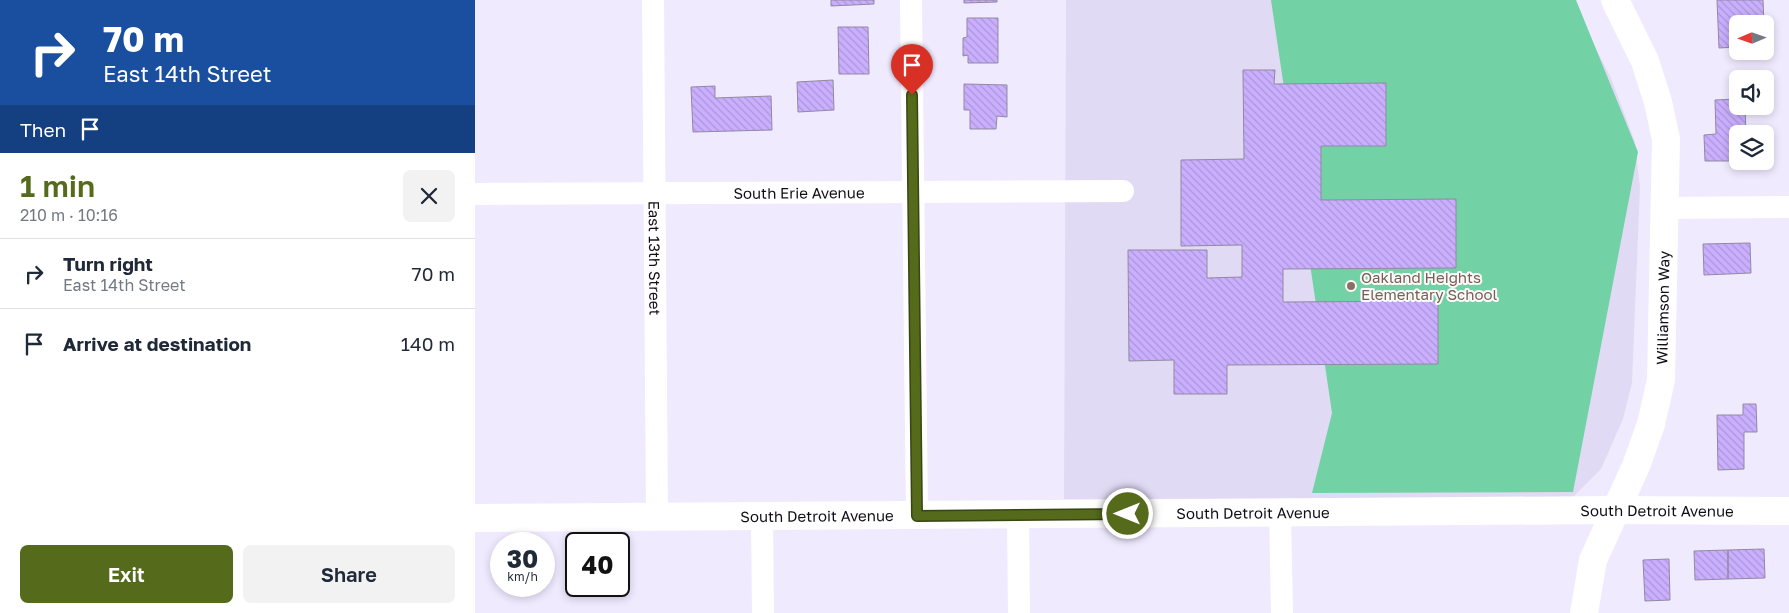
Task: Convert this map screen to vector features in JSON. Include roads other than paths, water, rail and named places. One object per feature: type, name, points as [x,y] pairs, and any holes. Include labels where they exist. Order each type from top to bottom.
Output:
[{"type":"street","name":"East 13th Street","points":[[653,0],[656,192],[657,516]]},
{"type":"street","points":[[911,0],[917,516]]},
{"type":"street","name":"Williamson Way","points":[[1584,613],[1593,560],[1636,466],[1651,424],[1661,380],[1666,139],[1658,102],[1645,62],[1615,0]]},
{"type":"street","name":"South Erie Avenue","points":[[475,194],[1123,191]]},
{"type":"street","points":[[1666,208],[1789,207]]},
{"type":"street","name":"South Detroit Avenue","points":[[475,518],[1615,510],[1789,511]]},
{"type":"street","points":[[1281,513],[1282,613]]},
{"type":"street","points":[[1018,515],[1019,613]]},
{"type":"street","points":[[762,516],[763,613]]},
{"type":"place","name":"Oakland Heights Elementary School","points":[[1351,286]]}]
